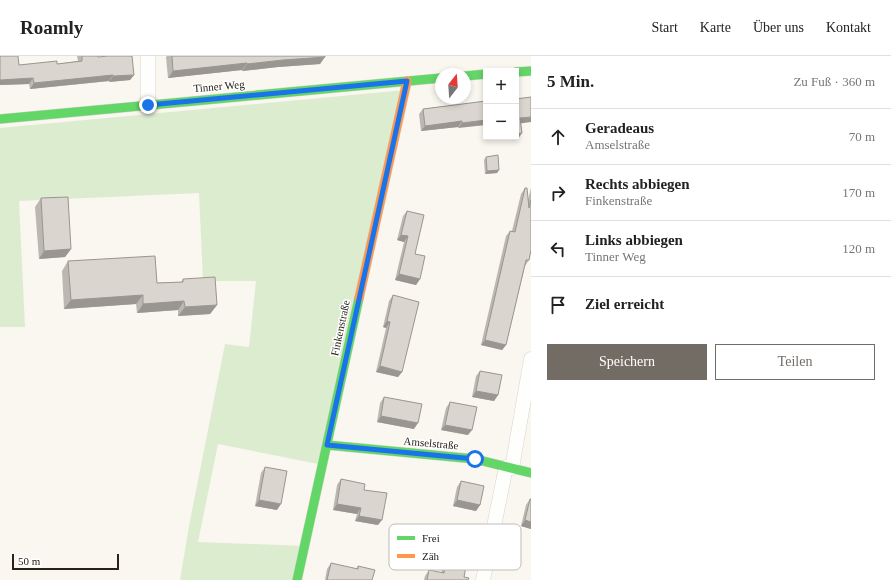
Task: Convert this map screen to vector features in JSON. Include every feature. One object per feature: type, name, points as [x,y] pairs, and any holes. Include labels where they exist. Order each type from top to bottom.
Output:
[{"type":"street","points":[[148,56],[148,105]]},
{"type":"street","points":[[519,72],[531,71]]},
{"type":"street","points":[[471,75],[483,74]]},
{"type":"street","name":"Tinner Weg","points":[[0,119],[435,79]]},
{"type":"street","name":"Finkenstraße","points":[[297,580],[407,81]]},
{"type":"street","points":[[496,524],[531,359]]},
{"type":"street","name":"Amselstraße","points":[[327,445],[475,459],[531,473]]},
{"type":"street","points":[[483,580],[485,570]]},
{"type":"green space","points":[[405,90],[323,465],[218,444],[198,542],[305,546],[297,580],[180,580],[189,526],[225,344],[249,347],[256,281],[203,281],[199,193],[19,201],[25,327],[0,327],[0,128]]},
{"type":"building","points":[[0,56],[18,56],[19,65],[57,61],[57,64],[82,61],[82,56],[132,56],[134,75],[113,75],[34,83],[33,78],[0,80]]},
{"type":"building","points":[[172,56],[325,56],[325,57],[173,71]]},
{"type":"building","points":[[531,97],[531,117],[520,118],[522,133],[519,134],[519,104],[519,99]]},
{"type":"building","points":[[483,101],[483,120],[462,123],[462,121],[425,126],[423,109]]},
{"type":"building","points":[[498,155],[499,170],[487,171],[486,157]]},
{"type":"building","points":[[525,188],[527,188],[529,208],[531,200],[531,250],[529,260],[526,260],[506,345],[485,340],[510,231],[515,232]]},
{"type":"building","points":[[68,197],[71,249],[44,251],[41,198]]},
{"type":"building","points":[[407,211],[424,215],[415,254],[425,256],[420,279],[399,274],[408,236],[401,235]]},
{"type":"building","points":[[155,256],[157,283],[183,282],[183,279],[215,277],[217,305],[185,307],[184,301],[143,304],[143,295],[71,300],[68,261]]},
{"type":"building","points":[[393,295],[419,302],[402,372],[380,366],[390,322],[387,321]]},
{"type":"building","points":[[480,371],[502,375],[498,395],[476,391]]},
{"type":"building","points":[[384,397],[422,404],[418,423],[381,416]]},
{"type":"building","points":[[450,402],[477,407],[472,430],[445,425]]},
{"type":"building","points":[[265,467],[287,471],[281,504],[259,500]]},
{"type":"building","points":[[341,479],[365,484],[364,490],[387,493],[382,520],[359,516],[361,508],[337,504]]},
{"type":"building","points":[[461,481],[484,486],[480,505],[457,500]]},
{"type":"building","points":[[531,499],[531,522],[525,520]]},
{"type":"building","points":[[331,563],[358,569],[358,566],[375,570],[372,580],[327,580]]},
{"type":"building","points":[[429,570],[444,573],[445,570],[465,570],[464,577],[469,578],[468,580],[427,580]]},
{"type":"traffic: fast","points":[[519,72],[531,71]]},
{"type":"traffic: fast","points":[[471,75],[483,74]]},
{"type":"traffic: fast","points":[[0,119],[435,79]]},
{"type":"traffic: fast","points":[[297,580],[359,298]]},
{"type":"traffic: fast","points":[[327,445],[475,459],[531,473]]},
{"type":"traffic: slow","points":[[359,298],[407,81]]},
{"type":"route","points":[[148,105],[407,81],[327,445],[475,459]]}]
